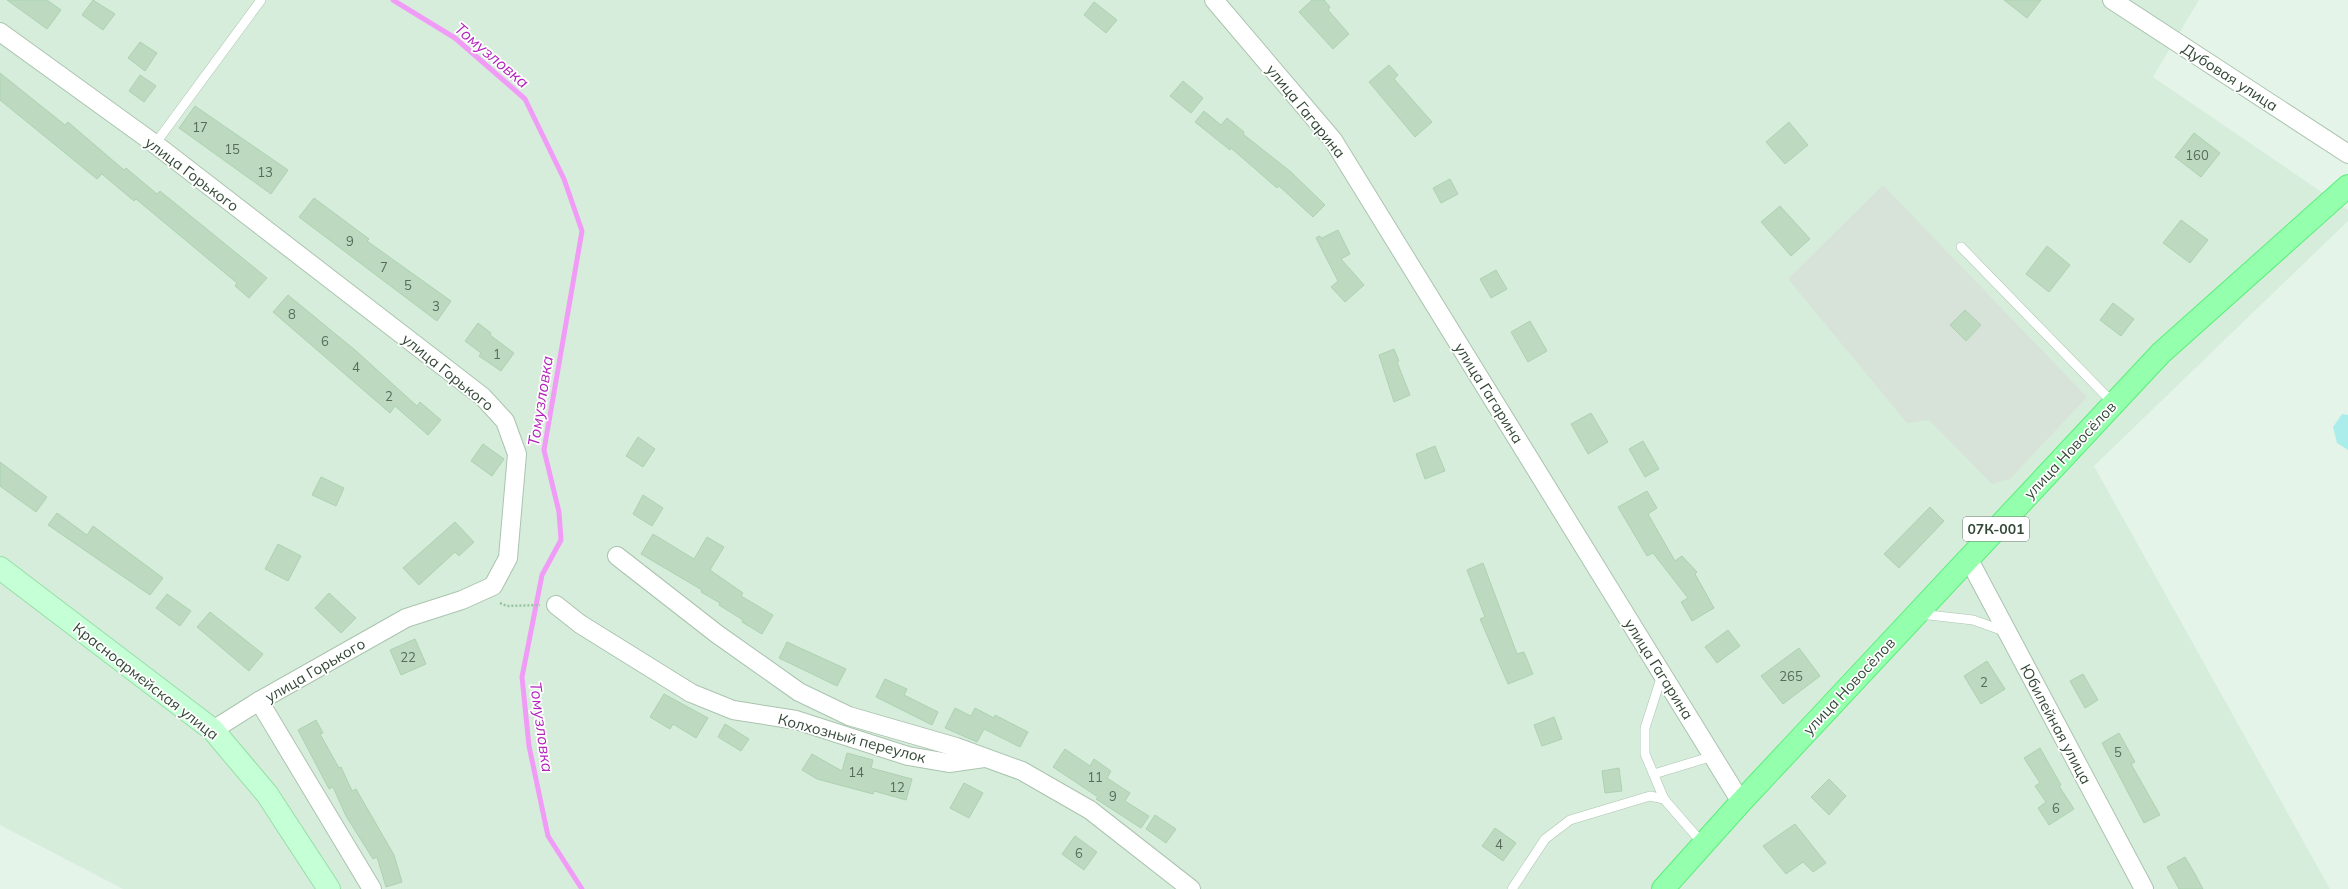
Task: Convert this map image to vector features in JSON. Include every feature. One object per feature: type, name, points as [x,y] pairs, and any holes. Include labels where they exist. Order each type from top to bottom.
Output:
[{"type":"main road","name":"улица Новосёлов","points":[[1663,889],[1741,802],[2161,353],[2348,186]]},
{"type":"main road","name":"Красноармейская улица","points":[[0,568],[213,730],[267,794],[329,889]]},
{"type":"street","name":"улица Гагарина","points":[[1214,0],[1333,140],[1741,802]]},
{"type":"street","name":"Дубовая улица","points":[[2112,0],[2348,154]]},
{"type":"street","name":"улица Горького","points":[[0,32],[155,144],[483,397],[505,421],[518,454],[508,558],[493,586],[462,600],[406,618],[260,701],[213,730]]},
{"type":"street","name":"Колхозный переулок","points":[[617,556],[717,634],[799,692],[849,716],[956,747],[1022,771],[1090,810],[1191,889]]},
{"type":"street","name":"Юбилейная улица","points":[[1968,558],[2144,889]]},
{"type":"street","name":"Колхозный переулок","points":[[556,605],[580,624],[691,693],[733,710],[796,720],[908,756],[949,763],[986,758]]},
{"type":"street","points":[[260,701],[372,889]]},
{"type":"lane","points":[[155,144],[261,0]]},
{"type":"lane","points":[[1961,247],[2114,404]]},
{"type":"lane","points":[[1917,614],[1973,620],[2008,633]]},
{"type":"lane","points":[[1663,674],[1645,728],[1645,754],[1664,799],[1703,844]]},
{"type":"lane","points":[[1654,774],[1713,756]]},
{"type":"lane","points":[[1512,889],[1545,839],[1570,820],[1650,796],[1664,799]]},
{"type":"path","points":[[507,606],[556,605]]},
{"type":"shaded area","points":[[0,0],[2199,0],[2153,77],[2348,210],[2348,221],[2094,466],[2330,889],[123,889],[0,825]]},
{"type":"shaded area","points":[[1883,185],[2087,397],[2010,479],[1992,484],[1929,420],[1907,423],[1788,279]]},
{"type":"shaded area","points":[[2342,414],[2348,415],[2348,450],[2337,443],[2333,427]]},
{"type":"building","points":[[7,0],[47,0],[61,10],[47,29]]},
{"type":"building","points":[[93,0],[115,14],[103,30],[82,15]]},
{"type":"building","points":[[1312,0],[1324,0],[1330,7],[1328,10],[1349,34],[1333,49],[1299,12]]},
{"type":"building","points":[[2004,0],[2041,0],[2027,18]]},
{"type":"building","points":[[1094,2],[1117,20],[1106,33],[1084,15]]},
{"type":"building","points":[[140,42],[157,53],[145,71],[128,58]]},
{"type":"building","points":[[1389,65],[1398,75],[1394,79],[1432,122],[1415,137],[1369,82]]},
{"type":"building","points":[[0,73],[65,125],[68,122],[124,170],[126,168],[157,194],[160,191],[267,278],[249,298],[235,286],[237,283],[136,199],[134,201],[102,174],[97,179],[0,100]]},
{"type":"building","points":[[140,75],[156,86],[144,102],[129,91]]},
{"type":"building","points":[[1183,81],[1203,98],[1191,113],[1170,96]]},
{"type":"building","points":[[195,106],[288,170],[271,194],[179,128]]},
{"type":"building","points":[[1204,111],[1221,125],[1227,118],[1244,132],[1243,134],[1291,172],[1325,205],[1313,217],[1279,186],[1277,188],[1231,148],[1230,150],[1195,122]]},
{"type":"building","points":[[1789,122],[1808,145],[1785,164],[1766,142]]},
{"type":"building","points":[[2194,133],[2220,153],[2201,177],[2175,157]]},
{"type":"building","points":[[1450,179],[1458,194],[1441,203],[1433,188]]},
{"type":"building","points":[[314,198],[369,239],[367,241],[451,301],[437,321],[299,217]]},
{"type":"building","points":[[1780,206],[1810,239],[1791,256],[1761,222]]},
{"type":"building","points":[[2181,220],[2208,240],[2190,263],[2163,243]]},
{"type":"building","points":[[1338,230],[1350,254],[1341,259],[1364,285],[1345,302],[1331,287],[1338,281],[1316,238],[1319,236],[1322,238]]},
{"type":"building","points":[[2047,246],[2070,265],[2049,292],[2026,274]]},
{"type":"building","points":[[1496,270],[1507,289],[1491,298],[1480,279]]},
{"type":"building","points":[[288,295],[355,350],[417,406],[420,402],[441,420],[428,435],[395,406],[390,413],[273,312]]},
{"type":"building","points":[[2113,303],[2134,319],[2121,336],[2100,320]]},
{"type":"building","points":[[1965,310],[1981,325],[1966,341],[1950,325]]},
{"type":"building","points":[[1530,321],[1547,351],[1528,362],[1511,332]]},
{"type":"building","points":[[478,323],[491,333],[490,335],[514,353],[501,371],[479,356],[481,353],[465,341]]},
{"type":"building","points":[[1394,349],[1399,361],[1397,362],[1410,395],[1394,402],[1379,355]]},
{"type":"building","points":[[1591,413],[1608,442],[1588,454],[1571,424]]},
{"type":"building","points":[[638,437],[655,449],[643,467],[626,456]]},
{"type":"building","points":[[1643,441],[1659,469],[1645,477],[1629,449]]},
{"type":"building","points":[[483,444],[504,459],[492,476],[471,461]]},
{"type":"building","points":[[1435,446],[1445,471],[1425,479],[1416,454]]},
{"type":"building","points":[[0,462],[47,497],[36,512],[0,486]]},
{"type":"building","points":[[321,477],[344,488],[336,506],[312,495]]},
{"type":"building","points":[[1647,491],[1657,508],[1648,514],[1675,561],[1682,556],[1697,572],[1695,574],[1714,608],[1692,621],[1681,602],[1688,598],[1653,553],[1647,556],[1618,507]]},
{"type":"building","points":[[643,495],[663,508],[652,526],[633,514]]},
{"type":"building","points":[[1930,507],[1944,521],[1899,568],[1884,554]]},
{"type":"building","points":[[57,513],[87,535],[93,526],[163,578],[150,595],[48,525]]},
{"type":"building","points":[[455,522],[474,542],[459,556],[455,552],[419,585],[403,568]]},
{"type":"building","points":[[653,534],[694,559],[707,537],[724,547],[710,570],[743,593],[741,596],[773,615],[762,634],[742,622],[743,620],[719,605],[720,603],[701,592],[702,590],[641,554]]},
{"type":"building","points":[[278,544],[301,556],[288,581],[265,569]]},
{"type":"building","points":[[1483,563],[1517,654],[1524,652],[1533,674],[1508,684],[1480,619],[1485,617],[1467,570]]},
{"type":"building","points":[[329,593],[356,618],[341,633],[315,608]]},
{"type":"building","points":[[167,594],[191,611],[180,626],[156,608]]},
{"type":"building","points":[[210,612],[263,654],[249,671],[197,627]]},
{"type":"building","points":[[1728,630],[1740,646],[1717,663],[1705,647]]},
{"type":"building","points":[[415,639],[426,664],[401,675],[390,650]]},
{"type":"building","points":[[787,642],[846,669],[837,686],[779,658]]},
{"type":"building","points":[[1799,648],[1820,676],[1783,704],[1761,676]]},
{"type":"building","points":[[1987,661],[2005,689],[1981,704],[1964,676]]},
{"type":"building","points":[[2083,674],[2098,700],[2085,708],[2070,681]]},
{"type":"building","points":[[885,679],[907,689],[904,695],[938,712],[932,725],[876,697]]},
{"type":"building","points":[[664,694],[708,718],[696,738],[673,724],[670,729],[650,717]]},
{"type":"building","points":[[955,708],[971,716],[975,708],[994,718],[995,715],[1028,732],[1020,747],[984,729],[977,742],[945,728]]},
{"type":"building","points":[[1554,717],[1562,739],[1542,746],[1534,725]]},
{"type":"building","points":[[316,720],[323,733],[320,734],[339,768],[341,767],[352,791],[356,789],[394,855],[402,882],[386,887],[377,857],[373,859],[346,816],[333,787],[329,789],[298,730]]},
{"type":"building","points":[[725,724],[749,739],[741,751],[718,737]]},
{"type":"building","points":[[2119,733],[2135,762],[2131,764],[2160,815],[2144,823],[2102,743]]},
{"type":"building","points":[[2040,748],[2061,785],[2059,786],[2074,809],[2049,825],[2038,808],[2046,802],[2035,786],[2040,783],[2024,758]]},
{"type":"building","points":[[1065,749],[1090,766],[1094,759],[1111,771],[1107,778],[1130,793],[1125,801],[1149,816],[1141,828],[1096,799],[1098,797],[1053,767]]},
{"type":"building","points":[[847,753],[873,760],[871,768],[912,779],[906,800],[874,791],[873,794],[817,779],[802,770],[812,754],[842,771]]},
{"type":"building","points":[[1619,768],[1622,791],[1605,793],[1602,771]]},
{"type":"building","points":[[1829,779],[1846,796],[1829,815],[1811,797]]},
{"type":"building","points":[[964,783],[983,793],[969,818],[950,808]]},
{"type":"building","points":[[1155,815],[1176,829],[1166,843],[1146,829]]},
{"type":"building","points":[[1795,824],[1826,863],[1813,872],[1803,862],[1786,874],[1763,846]]},
{"type":"building","points":[[1495,828],[1516,843],[1503,861],[1482,846]]},
{"type":"building","points":[[1075,836],[1097,852],[1084,870],[1062,854]]},
{"type":"building","points":[[2185,857],[2203,889],[2179,889],[2167,867]]},
{"type":"waterway","name":"Томузловка","points":[[393,0],[455,38],[525,99],[564,179],[582,231],[544,450],[559,512],[561,540],[542,575],[522,677],[529,746],[548,836],[582,889]]}]
